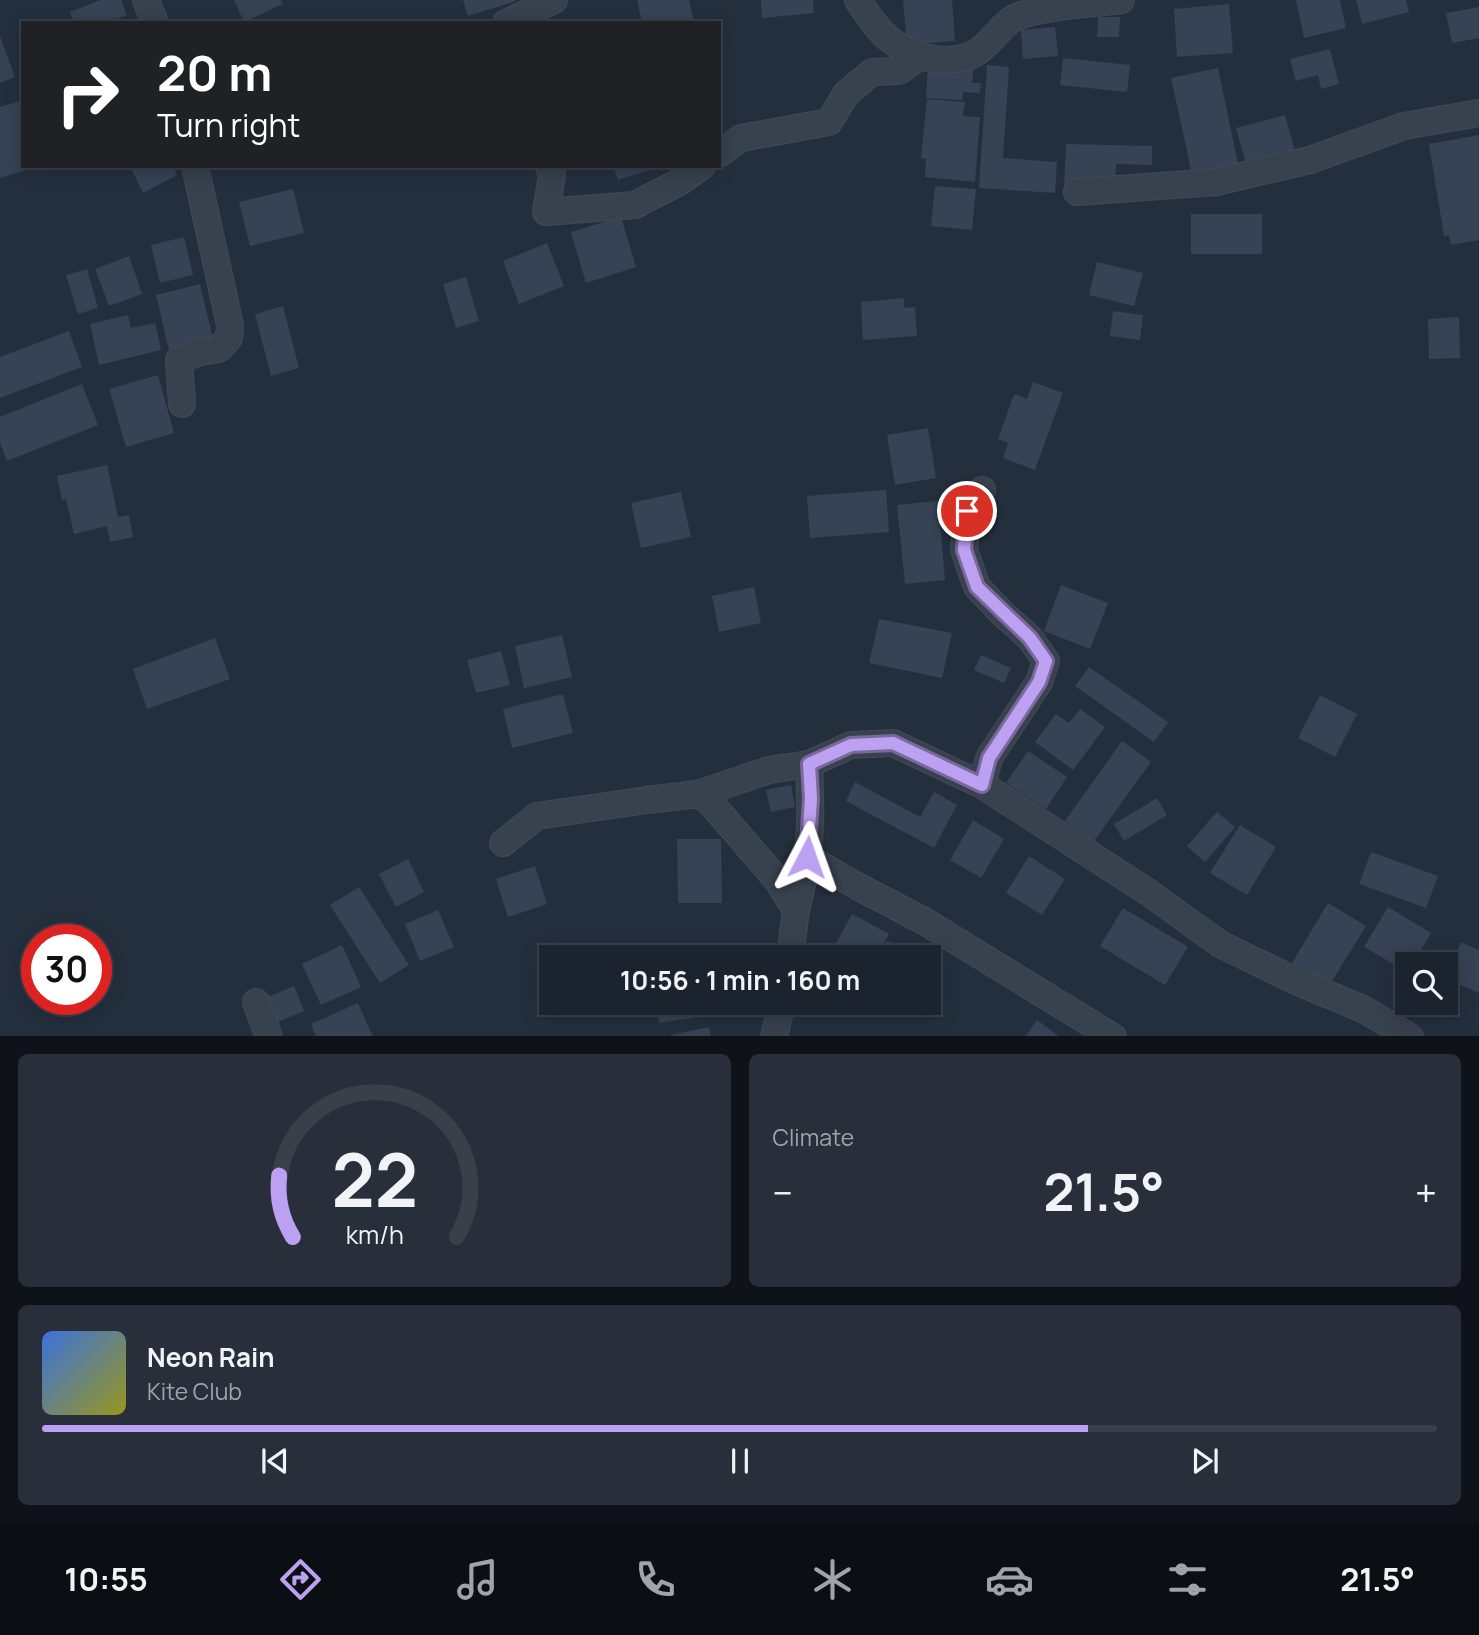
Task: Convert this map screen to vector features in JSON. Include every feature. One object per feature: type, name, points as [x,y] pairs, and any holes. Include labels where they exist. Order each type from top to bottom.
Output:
[{"type":"street","points":[[146,0],[154,21]]},
{"type":"street","points":[[510,21],[554,0]]},
{"type":"street","points":[[858,0],[888,38],[919,57],[950,61],[974,54],[1012,19],[1038,11],[1121,0]]},
{"type":"street","points":[[721,152],[741,138],[829,122],[846,94],[872,72],[899,71],[919,57]]},
{"type":"street","points":[[1077,192],[1216,182],[1310,160],[1404,126],[1479,113]]},
{"type":"street","points":[[182,404],[179,360],[200,352],[219,349],[229,338],[230,325],[195,168]]},
{"type":"street","points":[[550,168],[552,175],[546,212],[635,205],[681,181],[699,168]]},
{"type":"street","points":[[982,490],[967,511],[964,550],[977,587],[1030,638],[1046,661],[1039,682],[989,758],[982,785]]},
{"type":"street","points":[[503,843],[537,816],[698,794],[769,770],[809,764],[851,745],[893,743],[982,785],[1148,892],[1220,944],[1298,982],[1363,1009],[1408,1036]]},
{"type":"street","points":[[792,945],[807,857],[811,799],[809,764]]},
{"type":"street","points":[[698,794],[710,802],[778,881],[796,910]]},
{"type":"street","points":[[807,857],[924,921],[1111,1036]]},
{"type":"street","points":[[256,1002],[269,1036]]},
{"type":"street","points":[[774,1036],[779,1015]]},
{"type":"building","points":[[101,0],[121,0],[127,15],[112,21],[73,21],[70,12]]},
{"type":"building","points":[[234,0],[281,0],[283,4],[246,21],[244,21]]},
{"type":"building","points":[[463,0],[516,0],[516,1],[468,16]]},
{"type":"building","points":[[637,0],[689,0],[694,21],[642,21]]},
{"type":"building","points":[[761,0],[813,0],[814,13],[762,18]]},
{"type":"building","points":[[903,0],[952,0],[955,41],[907,45]]},
{"type":"building","points":[[1296,0],[1340,0],[1346,28],[1304,38]]},
{"type":"building","points":[[1356,0],[1406,0],[1409,12],[1362,24]]},
{"type":"building","points":[[1229,4],[1233,53],[1177,57],[1174,9]]},
{"type":"building","points":[[1479,7],[1479,38],[1452,43],[1446,13]]},
{"type":"building","points":[[1098,17],[1120,17],[1119,37],[1097,37]]},
{"type":"building","points":[[1055,27],[1058,56],[1023,59],[1021,30]]},
{"type":"building","points":[[0,36],[15,77],[0,83]]},
{"type":"building","points":[[1330,49],[1339,84],[1321,89],[1318,75],[1296,81],[1290,59]]},
{"type":"building","points":[[1063,58],[1130,65],[1127,92],[1060,85]]},
{"type":"building","points":[[987,65],[1009,67],[1003,158],[1057,162],[1055,193],[979,188]]},
{"type":"building","points":[[928,66],[974,66],[972,83],[981,83],[980,93],[963,92],[962,100],[926,98]]},
{"type":"building","points":[[1218,68],[1239,168],[1193,179],[1171,78]]},
{"type":"building","points":[[927,99],[965,102],[963,116],[980,117],[975,182],[925,177],[926,159],[921,158]]},
{"type":"building","points":[[21,101],[21,168],[33,168],[0,178],[0,107]]},
{"type":"building","points":[[1285,115],[1297,158],[1248,171],[1236,128]]},
{"type":"building","points":[[1479,135],[1479,240],[1451,245],[1449,235],[1444,236],[1429,144]]},
{"type":"building","points":[[1066,144],[1152,146],[1152,165],[1116,164],[1115,189],[1064,188]]},
{"type":"building","points":[[131,168],[173,168],[177,175],[143,193]]},
{"type":"building","points":[[614,168],[656,168],[618,180]]},
{"type":"building","points":[[935,186],[976,189],[972,230],[931,226]]},
{"type":"building","points":[[293,189],[304,233],[250,246],[239,202]]},
{"type":"building","points":[[1191,214],[1262,214],[1262,254],[1191,254]]},
{"type":"building","points":[[621,217],[636,267],[586,283],[571,232]]},
{"type":"building","points":[[184,237],[193,275],[160,283],[151,245]]},
{"type":"building","points":[[547,243],[564,286],[519,304],[503,261]]},
{"type":"building","points":[[129,256],[142,294],[109,306],[95,269]]},
{"type":"building","points":[[1097,262],[1143,273],[1134,306],[1089,295]]},
{"type":"building","points":[[87,269],[98,308],[78,314],[66,275]]},
{"type":"building","points":[[466,277],[479,321],[456,328],[443,284]]},
{"type":"building","points":[[200,284],[213,339],[169,350],[156,295]]},
{"type":"building","points":[[904,298],[904,308],[915,307],[917,336],[863,340],[861,302]]},
{"type":"building","points":[[283,306],[299,368],[271,376],[255,314]]},
{"type":"building","points":[[1113,311],[1143,315],[1140,340],[1110,336]]},
{"type":"building","points":[[128,315],[131,328],[155,323],[161,350],[99,365],[90,324]]},
{"type":"building","points":[[1459,317],[1460,358],[1429,359],[1428,319]]},
{"type":"building","points":[[69,331],[82,367],[0,398],[0,357]]},
{"type":"building","points":[[158,375],[174,433],[126,447],[109,389]]},
{"type":"building","points":[[1033,382],[1063,393],[1035,470],[1003,458],[1008,443],[998,439],[1014,394],[1027,399]]},
{"type":"building","points":[[82,384],[98,425],[7,461],[0,443],[0,417]]},
{"type":"building","points":[[928,428],[936,478],[895,485],[887,435]]},
{"type":"building","points":[[107,465],[118,517],[129,515],[133,537],[110,542],[107,526],[74,534],[66,499],[62,500],[57,476]]},
{"type":"building","points":[[886,490],[889,532],[810,538],[807,496]]},
{"type":"building","points":[[681,492],[691,537],[641,548],[631,503]]},
{"type":"building","points":[[938,501],[945,580],[905,584],[897,505]]},
{"type":"building","points":[[1061,585],[1108,603],[1090,649],[1044,631]]},
{"type":"building","points":[[754,587],[761,623],[719,632],[712,596]]},
{"type":"building","points":[[879,619],[952,633],[942,678],[869,663]]},
{"type":"building","points":[[562,635],[572,677],[524,688],[515,646]]},
{"type":"building","points":[[215,638],[230,679],[147,709],[133,669]]},
{"type":"building","points":[[501,651],[510,685],[476,693],[467,660]]},
{"type":"building","points":[[981,655],[1011,668],[1004,683],[974,670]]},
{"type":"building","points":[[1089,667],[1168,722],[1154,742],[1075,686]]},
{"type":"building","points":[[563,694],[573,733],[512,748],[503,709]]},
{"type":"building","points":[[1320,695],[1357,714],[1335,757],[1298,738]]},
{"type":"building","points":[[1080,709],[1105,727],[1073,770],[1035,742],[1056,714],[1069,723]]},
{"type":"building","points":[[1122,741],[1151,762],[1094,841],[1065,821]]},
{"type":"building","points":[[1028,751],[1067,777],[1046,809],[1006,783]]},
{"type":"building","points":[[855,782],[920,817],[934,792],[957,805],[934,848],[846,801]]},
{"type":"building","points":[[791,785],[795,807],[771,812],[766,790]]},
{"type":"building","points":[[1157,798],[1167,815],[1124,841],[1114,824]]},
{"type":"building","points":[[1217,812],[1235,827],[1205,862],[1187,846]]},
{"type":"building","points":[[973,820],[1004,839],[981,878],[950,860]]},
{"type":"building","points":[[1240,825],[1276,847],[1247,895],[1210,873]]},
{"type":"building","points":[[677,839],[721,839],[722,903],[678,903]]},
{"type":"building","points":[[1371,852],[1438,876],[1426,908],[1359,884]]},
{"type":"building","points":[[1029,856],[1065,879],[1042,915],[1006,893]]},
{"type":"building","points":[[408,859],[424,892],[396,907],[379,874]]},
{"type":"building","points":[[535,866],[547,904],[508,917],[496,879]]},
{"type":"building","points":[[359,887],[409,965],[380,983],[330,905]]},
{"type":"building","points":[[1328,903],[1366,926],[1329,986],[1292,963]]},
{"type":"building","points":[[1388,907],[1431,933],[1420,952],[1395,952],[1395,965],[1364,947]]},
{"type":"building","points":[[1123,908],[1188,947],[1165,985],[1100,946]]},
{"type":"building","points":[[438,910],[454,947],[420,961],[405,924]]},
{"type":"building","points":[[852,914],[889,934],[883,945],[835,945]]},
{"type":"building","points":[[1461,942],[1479,950],[1479,993],[1458,984],[1457,952]]},
{"type":"building","points":[[342,945],[361,987],[321,1005],[302,964]]},
{"type":"building","points":[[294,986],[304,1011],[266,1027],[256,1002]]},
{"type":"building","points":[[358,1003],[373,1036],[316,1036],[311,1024]]},
{"type":"building","points":[[658,1015],[711,1015],[659,1023]]},
{"type":"building","points":[[1037,1020],[1059,1036],[1026,1036]]},
{"type":"building","points":[[709,1027],[711,1036],[671,1036]]},
{"type":"route","points":[[807,857],[811,799],[809,764],[851,745],[893,743],[982,785],[989,758],[1039,682],[1046,661],[1030,638],[977,587],[964,550],[967,511]]}]
